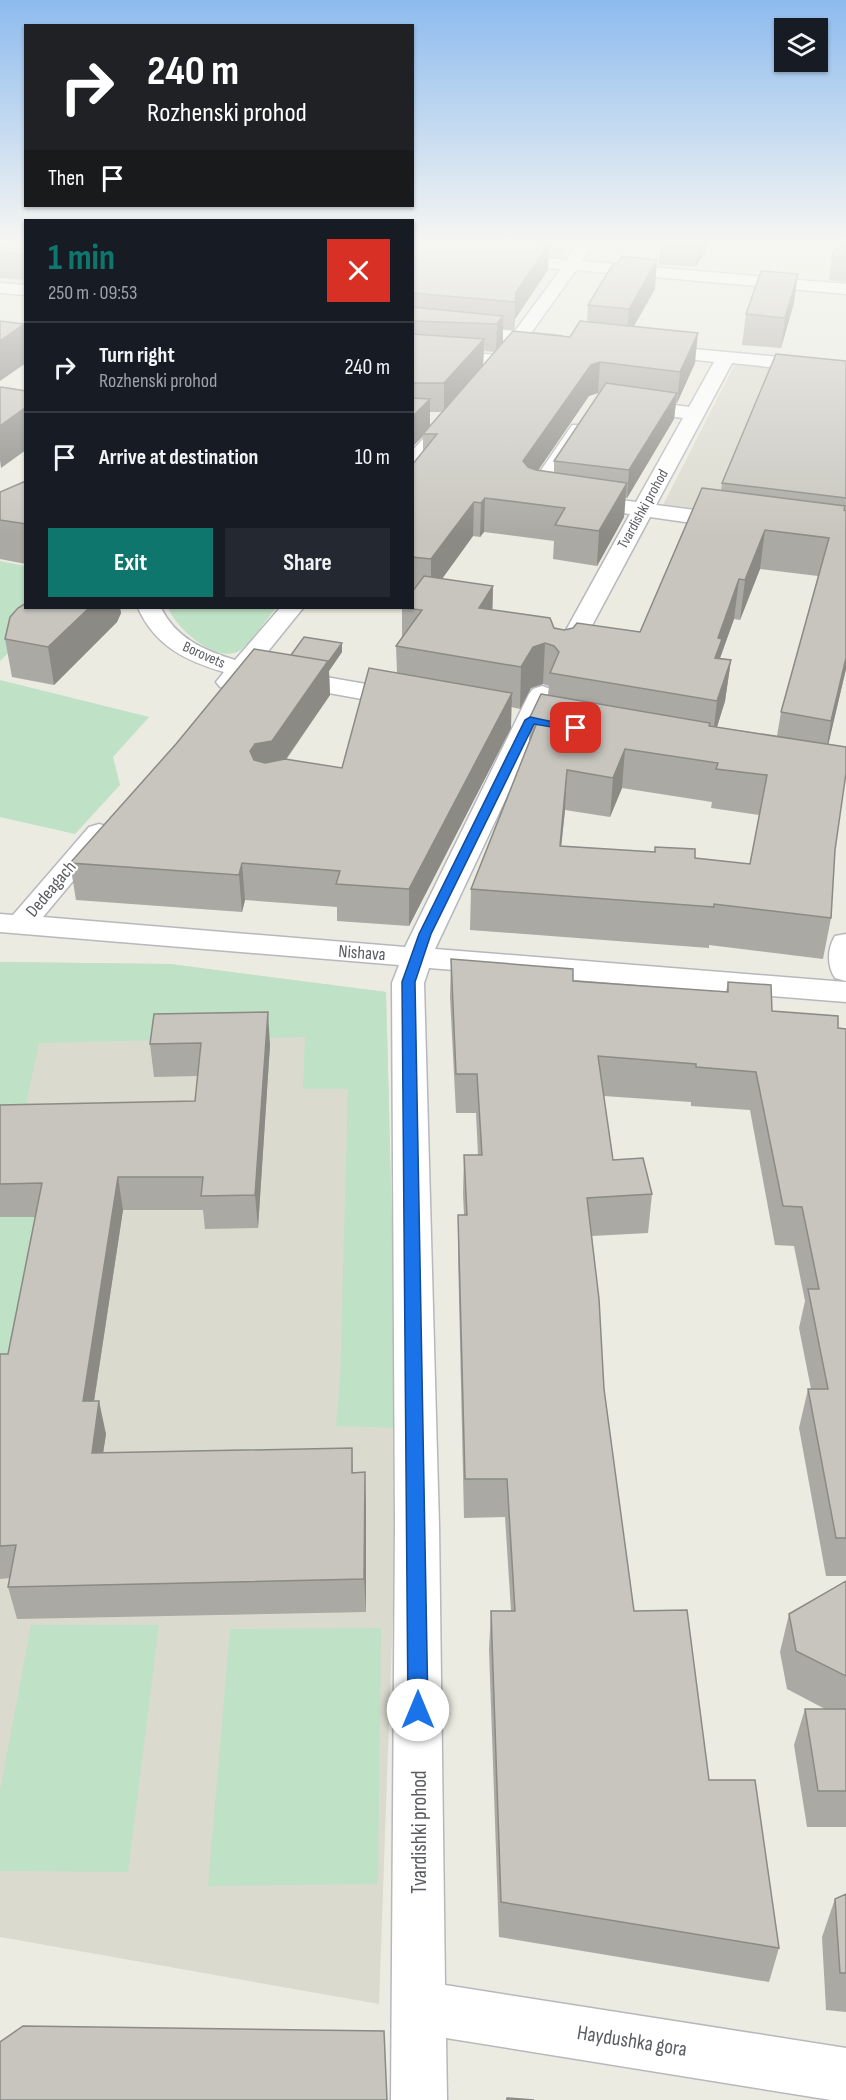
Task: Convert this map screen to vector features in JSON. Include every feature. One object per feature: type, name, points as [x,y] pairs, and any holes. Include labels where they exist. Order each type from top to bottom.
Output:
[{"type":"street","points":[[486,378],[518,340]]},
{"type":"street","points":[[555,340],[577,342]]},
{"type":"street","points":[[633,348],[846,369]]},
{"type":"street","points":[[414,355],[501,360]]},
{"type":"street","name":"Tvardishki prohod","points":[[561,661],[726,357]]},
{"type":"street","points":[[414,462],[464,404]]},
{"type":"street","points":[[695,414],[600,407],[534,495],[756,525]]},
{"type":"street","points":[[422,420],[450,420]]},
{"type":"street","name":"Borovets","points":[[150,609],[157,624],[179,646],[209,660],[239,669],[426,702]]},
{"type":"street","points":[[210,705],[291,609]]},
{"type":"street","name":"Tvardishki prohod","points":[[419,2100],[417,1525],[408,982],[425,934],[542,694]]},
{"type":"street","name":"Dedeagach","points":[[7,927],[113,817]]},
{"type":"street","name":"Nishava","points":[[7,927],[418,957],[846,992]]},
{"type":"street","points":[[846,943],[844,968],[846,971]]},
{"type":"street","name":"Haydushka gora","points":[[417,2007],[846,2075]]},
{"type":"shaded area","points":[[736,362],[846,373],[846,527],[661,509]]},
{"type":"shaded area","points":[[0,962],[170,964],[386,992],[398,1470],[379,2004],[0,1937]]},
{"type":"green space","points":[[0,561],[24,566],[24,609],[45,617],[0,661]]},
{"type":"green space","points":[[168,609],[275,609],[243,648],[230,654],[219,653],[198,642],[172,616]]},
{"type":"green space","points":[[0,680],[149,717],[113,757],[120,785],[75,834],[0,817]]},
{"type":"green space","points":[[0,962],[170,964],[386,992],[397,1428],[336,1426],[340,1381],[348,1089],[303,1089],[305,1037],[39,1043],[19,1137],[0,1138]]},
{"type":"green space","points":[[0,1217],[48,1217],[0,1388]]},
{"type":"green space","points":[[31,1625],[159,1625],[128,1872],[0,1871],[0,1791]]},
{"type":"green space","points":[[381,1628],[378,1884],[208,1886],[230,1629]]},
{"type":"building","points":[[414,340],[483,340],[444,383],[414,383]]},
{"type":"building","points":[[505,340],[695,340],[680,372],[600,362],[591,365],[523,461],[528,467],[536,470],[627,483],[599,531],[555,525],[565,508],[485,498],[481,503],[474,502],[431,559],[414,557],[414,463],[437,434],[423,434]]},
{"type":"building","points":[[776,354],[846,361],[846,498],[722,483]]},
{"type":"building","points":[[606,383],[677,393],[629,470],[554,461]]},
{"type":"building","points":[[0,388],[24,391],[24,408],[0,426]]},
{"type":"building","points":[[414,398],[430,399],[414,415]]},
{"type":"building","points":[[24,482],[24,524],[0,520],[0,492]]},
{"type":"building","points":[[702,488],[845,506],[846,658],[831,721],[781,712],[829,538],[765,530],[745,580],[739,579],[718,638],[722,639],[715,658],[731,660],[717,701],[550,673],[559,652],[554,646],[545,643],[533,647],[521,667],[396,646],[422,610],[414,609],[414,589],[424,576],[493,586],[479,608],[550,618],[554,628],[564,630],[573,628],[577,623],[640,632]]},
{"type":"building","points":[[24,604],[24,609],[88,609],[48,647],[5,639],[10,617]]},
{"type":"building","points":[[304,637],[342,643],[326,665],[328,661],[291,655]]},
{"type":"building","points":[[254,649],[328,661],[272,741],[255,744],[250,751],[254,760],[265,763],[285,759],[342,768],[369,668],[512,693],[409,889],[336,884],[340,871],[242,863],[239,875],[70,863],[176,744]]},
{"type":"building","points":[[541,694],[710,723],[709,726],[846,747],[846,773],[835,850],[831,918],[714,904],[714,907],[471,889],[538,720],[530,717]],"holes":[[[625,749],[718,763],[716,769],[767,775],[750,864],[695,858],[695,849],[655,847],[655,852],[560,846],[567,770],[613,778]]]},
{"type":"building","points":[[451,959],[573,969],[573,981],[728,992],[728,982],[771,985],[772,1011],[838,1016],[838,1028],[846,1029],[846,1538],[836,1538],[808,1389],[828,1389],[808,1289],[819,1289],[802,1207],[783,1206],[756,1072],[696,1067],[696,1064],[598,1056],[613,1160],[643,1158],[652,1194],[587,1198],[599,1299],[604,1389],[634,1611],[687,1610],[709,1780],[755,1780],[779,1948],[501,1902],[491,1611],[515,1611],[507,1479],[465,1479],[458,1215],[467,1215],[464,1155],[482,1155],[477,1074],[456,1074]]},
{"type":"building","points":[[268,1012],[255,1195],[201,1196],[203,1177],[118,1177],[83,1401],[99,1401],[92,1453],[352,1448],[352,1473],[365,1472],[364,1579],[8,1587],[16,1545],[0,1546],[0,1354],[8,1354],[42,1183],[0,1184],[0,1105],[195,1101],[201,1043],[150,1044],[154,1014]]},
{"type":"building","points":[[846,1581],[846,1676],[796,1651],[789,1614]]},
{"type":"building","points":[[805,1709],[846,1709],[846,1791],[818,1791]]},
{"type":"building","points":[[846,1894],[846,1973],[840,1973],[835,1899]]},
{"type":"building","points":[[23,2026],[384,2031],[387,2100],[0,2100],[0,2042]]},
{"type":"building","points":[[507,2098],[534,2100],[507,2100]]},
{"type":"route","points":[[418,1710],[408,982],[425,934],[530,720],[576,728]]}]
